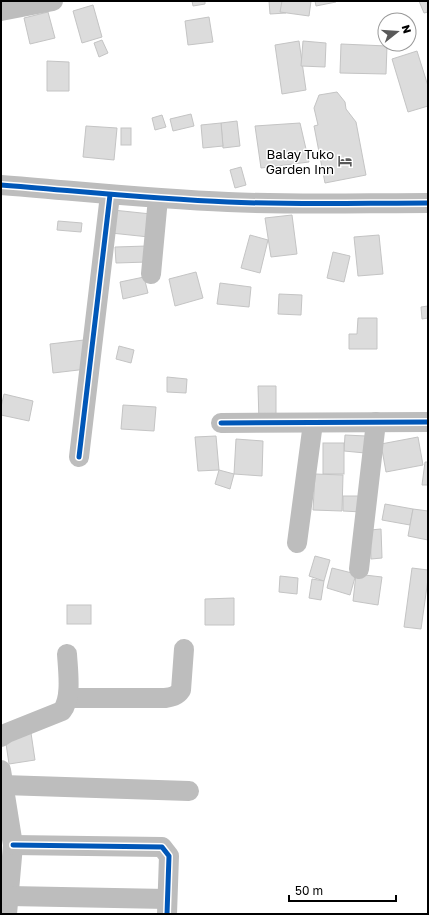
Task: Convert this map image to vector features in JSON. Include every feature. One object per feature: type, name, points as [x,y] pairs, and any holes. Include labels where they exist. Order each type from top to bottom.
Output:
[{"type":"street","points":[[1,12],[52,1]]},
{"type":"street","points":[[1,185],[110,195],[229,202],[428,203]]},
{"type":"street","points":[[79,457],[110,195]]},
{"type":"street","points":[[151,274],[158,198]]},
{"type":"street","points":[[359,569],[376,422]]},
{"type":"street","points":[[221,423],[428,422]]},
{"type":"street","points":[[297,543],[313,423]]},
{"type":"street","points":[[68,698],[172,697],[178,694],[181,690],[184,649]]},
{"type":"street","points":[[1,737],[7,733],[62,711],[66,706],[68,698],[67,654]]},
{"type":"street","points":[[13,846],[162,847],[168,856],[167,907],[8,905],[13,846],[2,777],[189,791]]},
{"type":"building","points":[[192,1],[205,1],[205,4],[193,6]]},
{"type":"building","points":[[269,1],[285,1],[286,13],[270,14]]},
{"type":"building","points":[[282,1],[311,1],[309,16],[280,12]]},
{"type":"building","points":[[315,1],[336,1],[336,2],[316,6]]},
{"type":"building","points":[[419,1],[428,1],[428,12],[424,13]]},
{"type":"building","points":[[93,5],[102,37],[82,43],[73,11]]},
{"type":"building","points":[[48,12],[55,38],[30,44],[24,18]]},
{"type":"building","points":[[209,17],[213,42],[188,45],[185,21]]},
{"type":"building","points":[[102,40],[108,53],[99,57],[94,43]]},
{"type":"building","points":[[299,41],[306,90],[282,94],[275,45]]},
{"type":"building","points":[[303,41],[326,43],[325,67],[301,66]]},
{"type":"building","points":[[341,44],[377,46],[377,52],[387,52],[386,74],[340,73]]},
{"type":"building","points":[[417,51],[428,86],[428,106],[408,112],[392,59]]},
{"type":"building","points":[[47,61],[69,62],[69,91],[47,91]]},
{"type":"building","points":[[337,92],[345,102],[346,109],[356,122],[366,175],[325,183],[314,126],[318,125],[314,108],[319,95]]},
{"type":"building","points":[[191,114],[194,126],[173,131],[170,119]]},
{"type":"building","points":[[162,115],[166,127],[155,130],[152,118]]},
{"type":"building","points":[[237,121],[240,146],[223,148],[221,123]]},
{"type":"building","points":[[221,123],[223,146],[203,148],[201,125]]},
{"type":"building","points":[[300,123],[309,162],[261,168],[255,126]]},
{"type":"building","points":[[86,126],[117,128],[114,160],[83,157]]},
{"type":"building","points":[[121,128],[131,128],[131,145],[121,145]]},
{"type":"building","points":[[241,167],[246,185],[235,188],[230,170]]},
{"type":"building","points":[[113,210],[151,214],[149,237],[111,233]]},
{"type":"building","points":[[292,215],[297,254],[271,257],[265,218]]},
{"type":"building","points":[[58,221],[82,223],[81,232],[57,230]]},
{"type":"building","points":[[250,235],[268,240],[260,273],[241,268]]},
{"type":"building","points":[[379,235],[383,274],[358,276],[354,237]]},
{"type":"building","points":[[147,246],[148,262],[116,263],[115,247]]},
{"type":"building","points":[[333,252],[350,256],[344,282],[327,278]]},
{"type":"building","points":[[196,272],[203,298],[175,306],[169,279]]},
{"type":"building","points":[[144,277],[148,293],[123,299],[120,282]]},
{"type":"building","points":[[220,283],[251,287],[249,307],[217,304]]},
{"type":"building","points":[[279,294],[302,295],[301,315],[278,314]]},
{"type":"building","points":[[428,306],[428,318],[422,319],[421,307]]},
{"type":"building","points":[[358,318],[377,318],[377,349],[349,349],[349,334],[357,334]]},
{"type":"building","points":[[84,340],[87,369],[53,373],[50,344]]},
{"type":"building","points":[[119,346],[134,350],[131,363],[116,359]]},
{"type":"building","points":[[167,377],[187,379],[186,393],[167,392]]},
{"type":"building","points":[[258,386],[276,386],[276,422],[259,422]]},
{"type":"building","points":[[4,394],[33,401],[29,421],[1,415]]},
{"type":"building","points":[[123,405],[156,407],[154,431],[121,429]]},
{"type":"building","points":[[345,435],[366,436],[365,453],[344,451]]},
{"type":"building","points":[[216,436],[219,470],[198,471],[195,437]]},
{"type":"building","points":[[418,437],[423,465],[386,472],[381,444]]},
{"type":"building","points":[[236,439],[263,441],[262,476],[234,474]]},
{"type":"building","points":[[323,443],[344,443],[344,474],[323,474]]},
{"type":"building","points":[[425,462],[428,462],[428,485],[422,485]]},
{"type":"building","points":[[219,470],[234,474],[230,489],[215,484]]},
{"type":"building","points":[[315,474],[343,475],[342,511],[313,510]]},
{"type":"building","points":[[343,496],[362,496],[362,512],[343,511]]},
{"type":"building","points":[[385,504],[413,509],[410,525],[382,520]]},
{"type":"building","points":[[413,509],[428,511],[428,540],[408,536]]},
{"type":"building","points":[[381,529],[382,558],[371,559],[370,530]]},
{"type":"building","points":[[315,556],[330,560],[324,581],[309,576]]},
{"type":"building","points":[[332,568],[356,574],[350,595],[327,588]]},
{"type":"building","points":[[412,568],[428,570],[421,629],[404,627]]},
{"type":"building","points":[[356,574],[382,577],[378,605],[353,601]]},
{"type":"building","points":[[280,576],[298,578],[297,594],[279,592]]},
{"type":"building","points":[[312,579],[324,581],[321,600],[309,598]]},
{"type":"building","points":[[234,598],[234,625],[205,625],[205,599]]},
{"type":"building","points":[[67,605],[91,605],[91,624],[67,624]]},
{"type":"building","points":[[31,733],[35,760],[9,764],[5,737]]},
{"type":"cycle path","points":[[1,185],[200,201],[303,204],[428,203]]},
{"type":"cycle path","points":[[79,457],[110,195]]},
{"type":"cycle path","points":[[221,423],[428,422]]},
{"type":"cycle path","points":[[13,845],[162,847],[169,856],[167,914]]},
{"type":"place","name":"Balay Tuko Garden Inn","points":[[345,161]]}]
